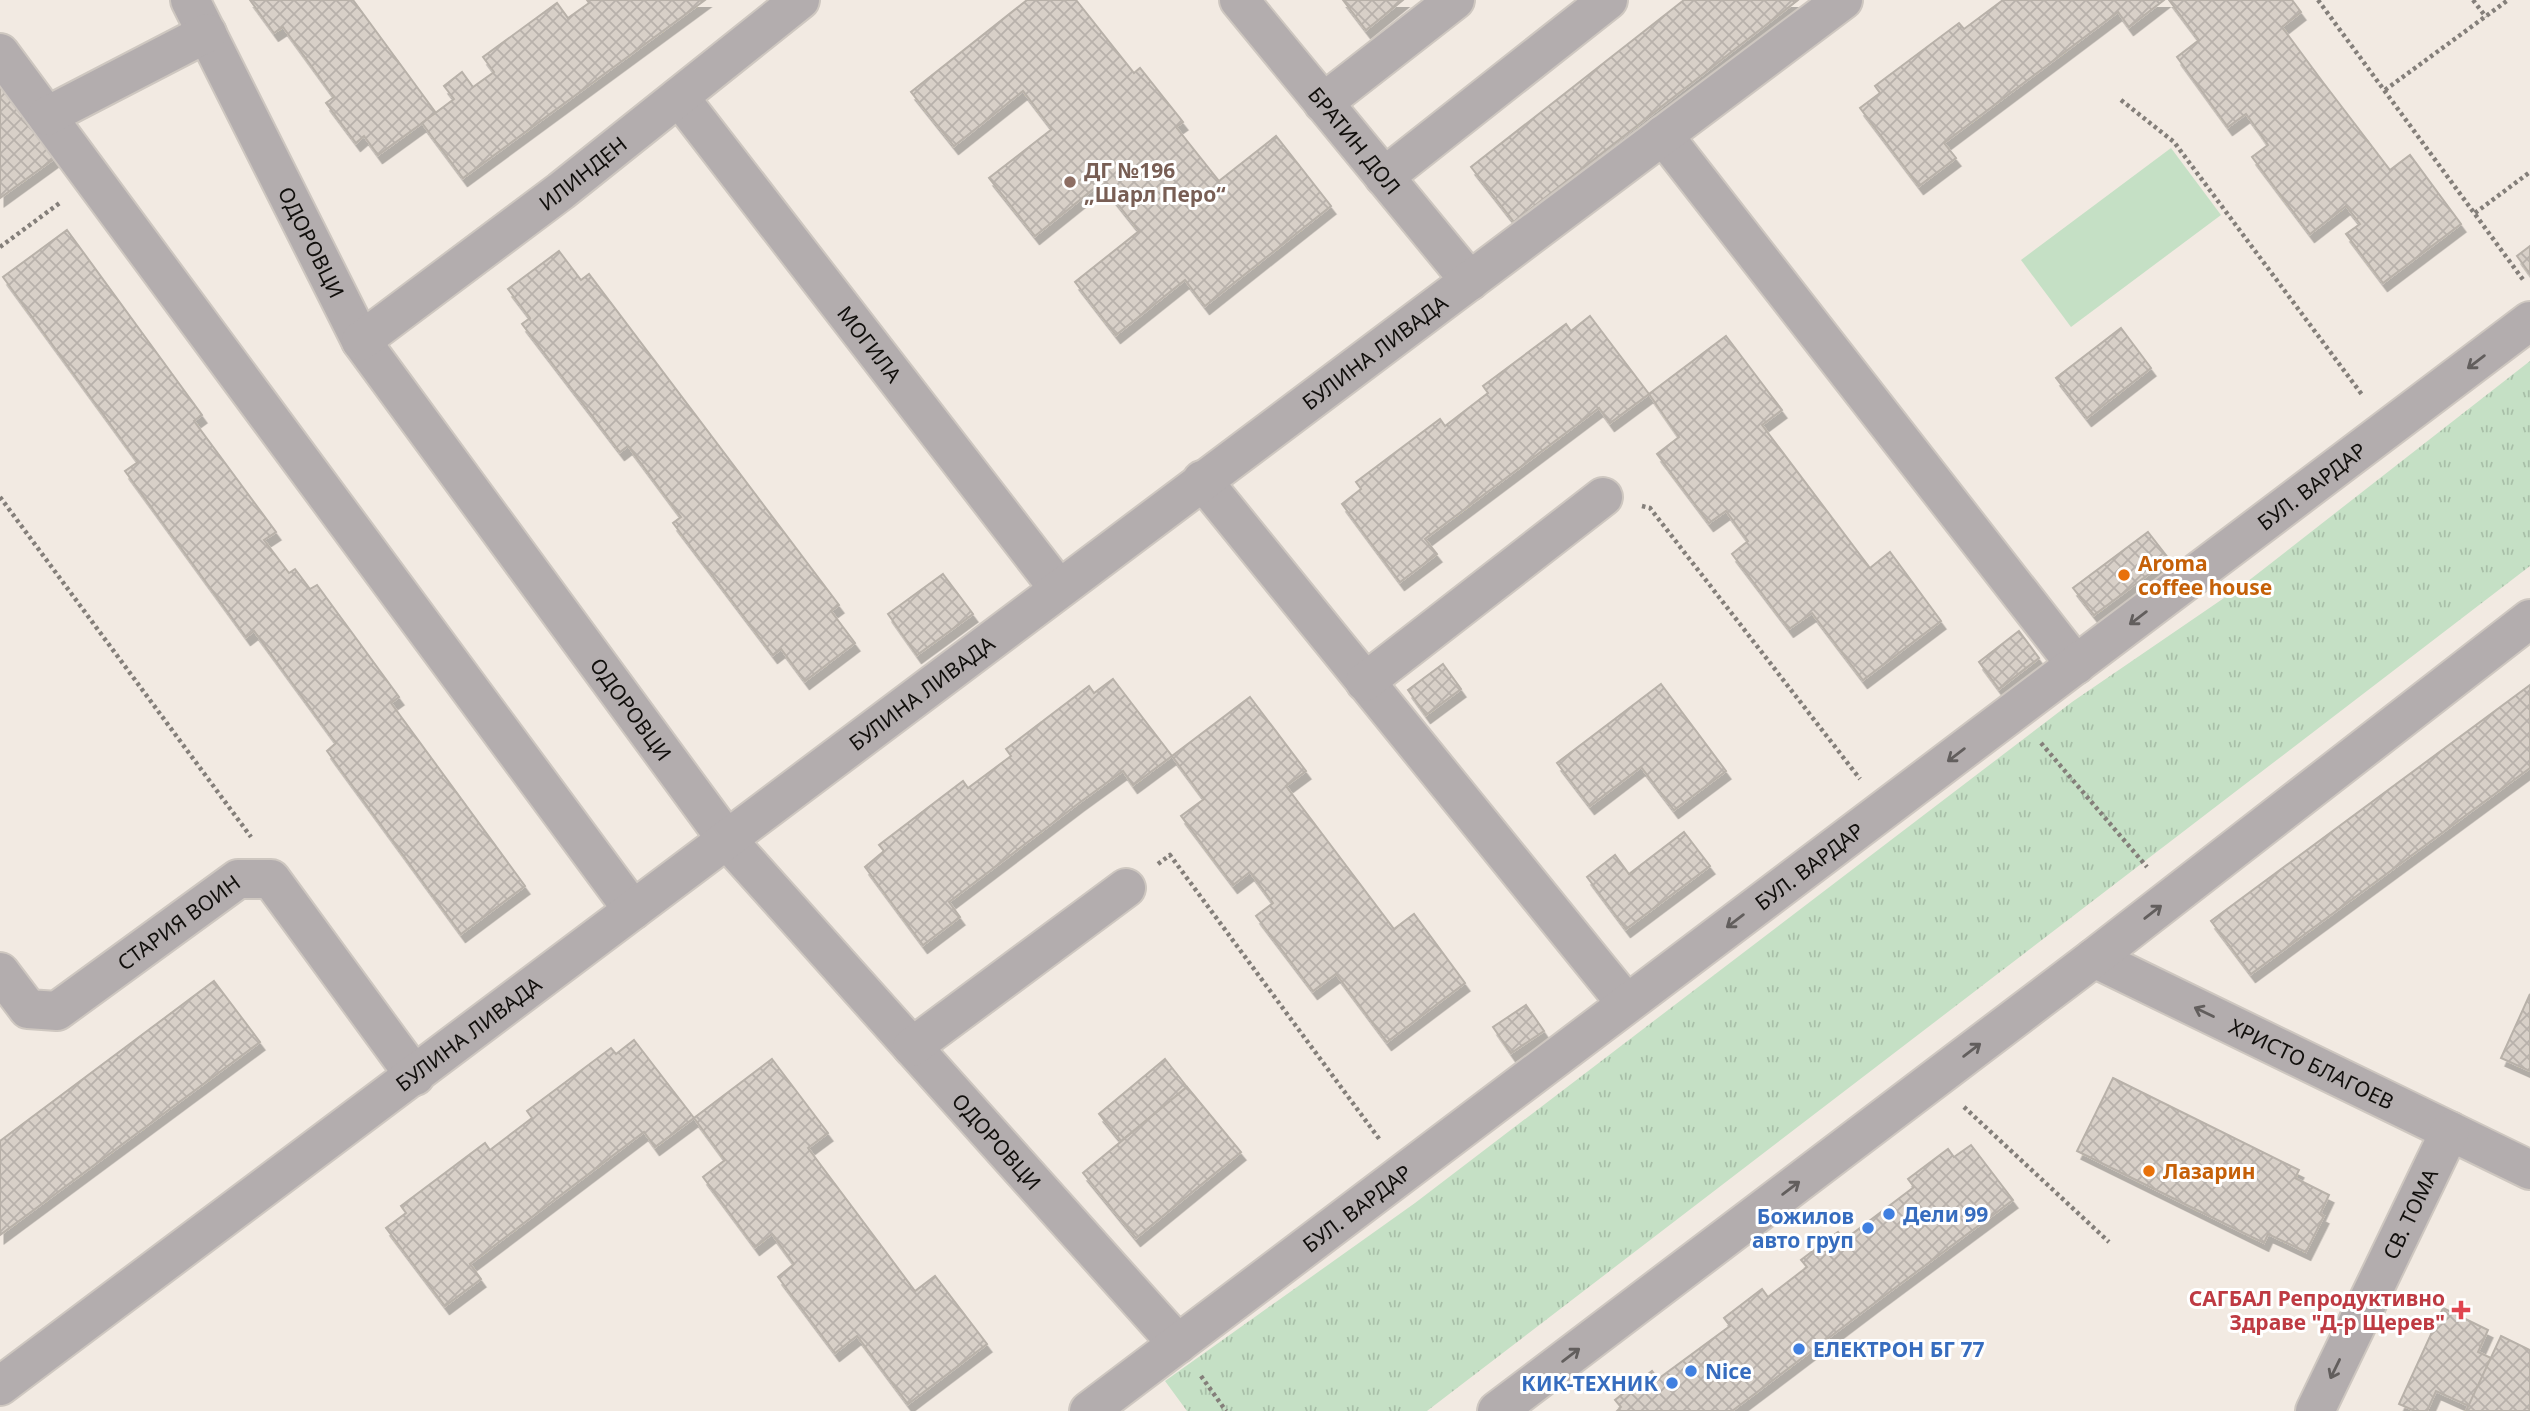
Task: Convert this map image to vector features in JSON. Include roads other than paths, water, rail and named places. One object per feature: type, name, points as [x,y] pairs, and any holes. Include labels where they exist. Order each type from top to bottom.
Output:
[{"type":"street","name":"ИЛИНДЕН","points":[[361,341],[679,97],[800,0]]},
{"type":"street","name":"БРАТИН ДОЛ","points":[[1239,0],[1470,281]]},
{"type":"street","points":[[1323,103],[1455,0]]},
{"type":"street","points":[[1384,177],[1608,0]]},
{"type":"street","name":"БУЛИНА ЛИВАДА","points":[[0,1386],[1843,0]]},
{"type":"street","points":[[47,116],[199,17]]},
{"type":"street","name":"ОДОРОВЦИ","points":[[199,17],[361,341],[727,840],[1178,1344]]},
{"type":"street","points":[[0,53],[633,910]]},
{"type":"street","name":"МОГИЛА","points":[[679,97],[1059,589]]},
{"type":"street","points":[[1663,135],[2076,665]]},
{"type":"street","name":"БУЛ. ВАРДАР","points":[[1089,1411],[2530,321]]},
{"type":"street","points":[[1202,480],[1626,1003]]},
{"type":"street","points":[[1365,682],[1603,497]]},
{"type":"street","points":[[1497,1411],[2094,958],[2530,620]]},
{"type":"street","name":"СТАРИЯ ВОИН","points":[[0,972],[27,1009],[57,1011],[238,878],[271,879],[415,1076]]},
{"type":"street","points":[[912,1048],[1126,888]]},
{"type":"street","name":"ХРИСТО БЛАГОЕВ","points":[[2094,958],[2530,1170]]},
{"type":"street","name":"СВ. ТОМА","points":[[2315,1411],[2450,1131]]},
{"type":"place","name":"ДГ №196 „Шарл Перо“","points":[[1070,182]]},
{"type":"place","name":"Aroma coffee house","points":[[2124,575]]},
{"type":"place","name":"Лазарин","points":[[2149,1171]]},
{"type":"place","name":"Дели 99","points":[[1889,1214]]},
{"type":"place","name":"Божилов авто груп","points":[[1868,1228]]},
{"type":"place","name":"САГБАЛ Репродуктивно Здраве \"Д-р Щерев\"","points":[[2461,1310]]},
{"type":"place","name":"ЕЛЕКТРОН БГ 77","points":[[1799,1349]]},
{"type":"place","name":"Nice","points":[[1691,1371]]},
{"type":"place","name":"КИК-ТЕХНИК","points":[[1672,1383]]}]
